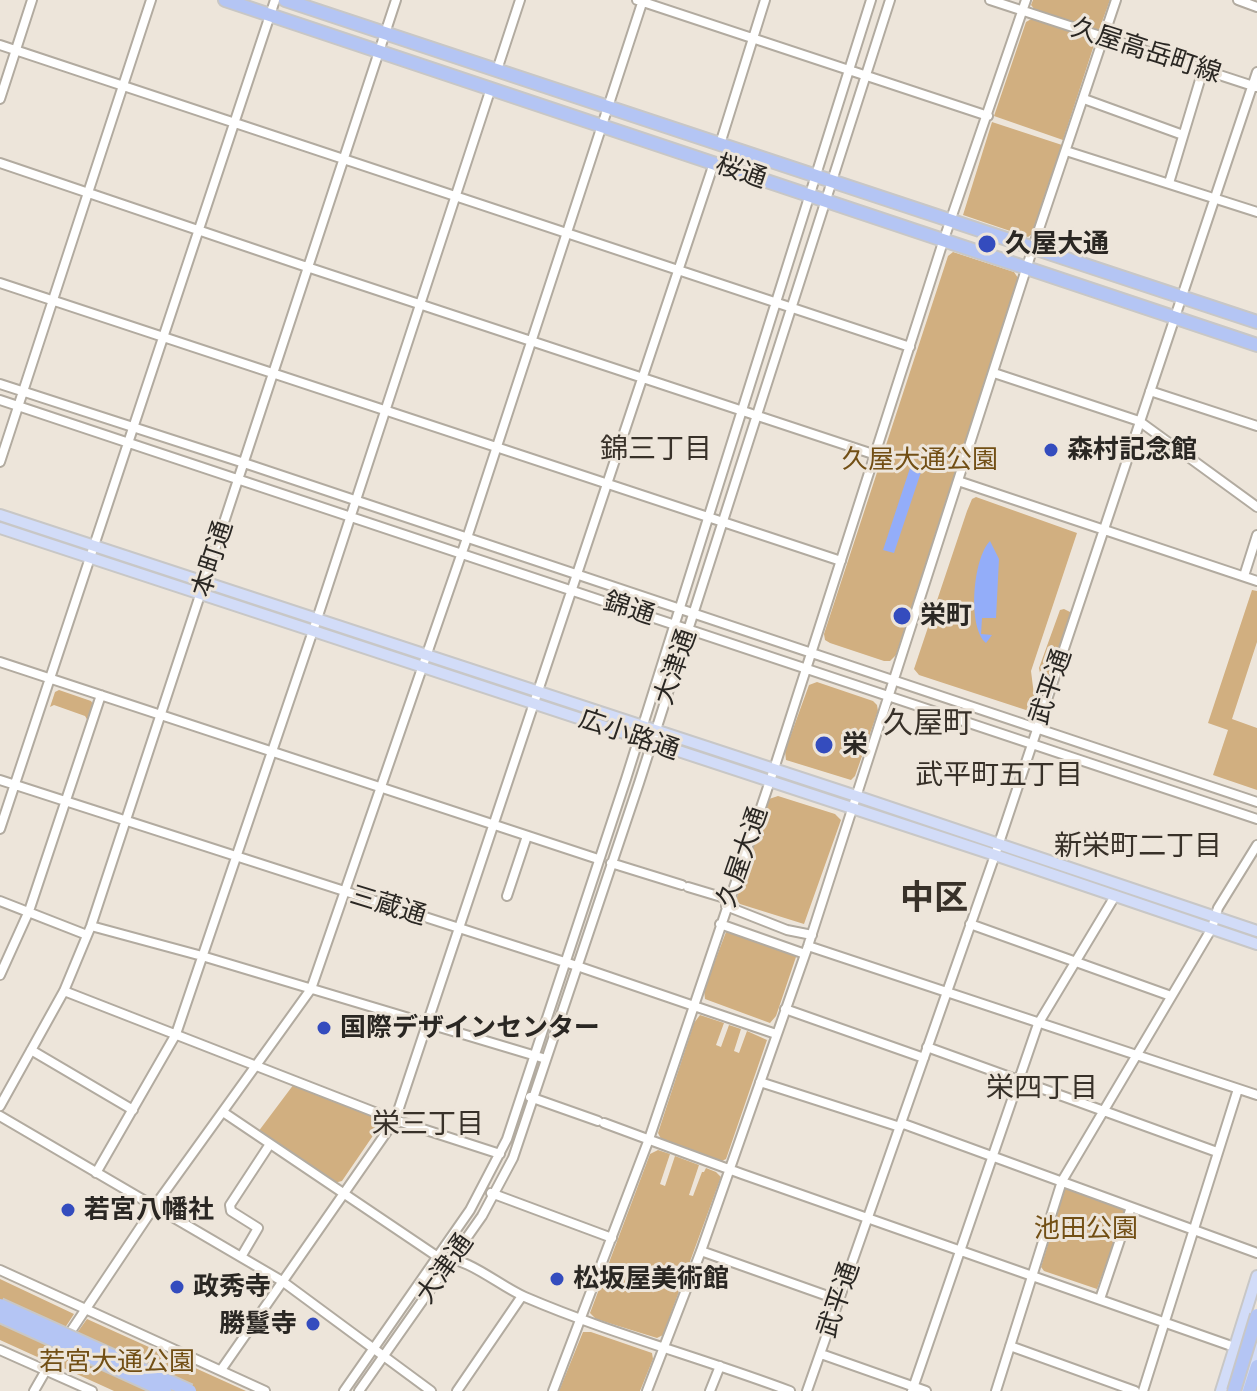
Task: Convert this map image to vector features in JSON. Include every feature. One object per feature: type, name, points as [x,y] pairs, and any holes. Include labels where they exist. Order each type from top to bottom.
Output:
[{"type":"highway","name":"桜通","points":[[225,0],[1257,345]]},
{"type":"highway","name":"桜通","points":[[285,0],[1257,322]]},
{"type":"highway","points":[[0,1305],[190,1391]]},
{"type":"highway","points":[[1234,1391],[1257,1315]]},
{"type":"highway","points":[[0,1316],[165,1391]]},
{"type":"highway","points":[[1249,1391],[1256,1358]]},
{"type":"main road","name":"広小路通","points":[[0,515],[856,796],[1115,896],[1214,923],[1257,931]]},
{"type":"main road","name":"広小路通","points":[[0,528],[769,782],[996,849],[1214,923],[1257,944]]},
{"type":"main road","points":[[1221,1391],[1257,1276]]},
{"type":"main road","points":[[1256,1358],[1257,1342]]},
{"type":"main road","points":[[1249,1391],[1257,1383]]},
{"type":"street","points":[[0,99],[32,0]]},
{"type":"street","points":[[0,462],[151,0]]},
{"type":"street","points":[[0,829],[275,0]]},
{"type":"street","name":"本町通","points":[[0,1106],[64,991],[91,926],[396,0]]},
{"type":"street","points":[[497,70],[520,0]]},
{"type":"street","points":[[720,144],[765,0]]},
{"type":"street","name":"大津通","points":[[344,1391],[483,1190],[500,1154],[642,726],[871,0]]},
{"type":"street","name":"大津通","points":[[359,1391],[495,1195],[513,1158],[694,615],[890,0]]},
{"type":"street","name":"久屋高岳町線","points":[[990,0],[1255,87]]},
{"type":"street","name":"久屋大通","points":[[553,1391],[649,1139],[774,769],[943,242],[1026,0]]},
{"type":"street","points":[[647,1391],[701,1251],[807,950],[1026,268],[1116,0]]},
{"type":"street","points":[[1238,0],[1257,7]]},
{"type":"street","points":[[34,1391],[154,1207],[311,989],[462,554],[610,107],[641,1],[988,116]]},
{"type":"street","points":[[0,45],[910,347]]},
{"type":"street","points":[[1169,183],[1203,70]]},
{"type":"street","name":"武平通","points":[[807,1391],[996,849],[1214,199],[1255,87],[1257,72]]},
{"type":"street","points":[[96,1173],[176,1034],[317,619],[491,88]]},
{"type":"street","points":[[1084,99],[1183,135]]},
{"type":"street","points":[[1066,151],[1257,212]]},
{"type":"street","points":[[0,163],[876,455]]},
{"type":"street","points":[[221,1370],[395,1120],[714,163]]},
{"type":"street","points":[[0,283],[841,561]]},
{"type":"street","points":[[994,373],[1139,421],[1257,507]]},
{"type":"street","name":"錦通","points":[[0,384],[1257,802]]},
{"type":"street","points":[[1150,391],[1257,426]]},
{"type":"street","name":"錦通","points":[[0,400],[1257,819]]},
{"type":"street","points":[[958,481],[1257,581]]},
{"type":"street","points":[[1244,576],[1257,535]]},
{"type":"street","points":[[0,662],[598,859]]},
{"type":"street","points":[[0,975],[29,911],[101,695]]},
{"type":"street","name":"三蔵通","points":[[0,780],[565,962],[776,1034]]},
{"type":"street","points":[[507,896],[527,836]]},
{"type":"street","points":[[996,1391],[1062,1181],[1257,845]]},
{"type":"street","points":[[611,863],[685,886],[787,930],[812,935]]},
{"type":"street","points":[[913,1389],[1038,1024],[1115,896]]},
{"type":"street","points":[[0,901],[87,935]]},
{"type":"street","points":[[720,924],[947,992],[1257,1095]]},
{"type":"street","points":[[970,924],[1171,996]]},
{"type":"street","points":[[91,926],[546,1059]]},
{"type":"street","points":[[64,991],[395,1120],[500,1154]]},
{"type":"street","points":[[785,1009],[924,1058]]},
{"type":"street","points":[[927,1047],[1217,1152]]},
{"type":"street","points":[[31,1050],[133,1110]]},
{"type":"street","points":[[760,1082],[993,1156],[1257,1253]]},
{"type":"street","points":[[1143,1391],[1238,1089]]},
{"type":"street","points":[[522,1094],[1235,1346],[1256,1358]]},
{"type":"street","points":[[223,1112],[438,1257],[454,1257],[522,1296],[581,1319],[790,1391]]},
{"type":"street","points":[[0,1116],[282,1281],[431,1391]]},
{"type":"street","points":[[241,1257],[258,1228],[231,1211],[230,1205],[270,1144]]},
{"type":"street","points":[[483,1190],[612,1238]]},
{"type":"street","points":[[1100,1299],[1131,1207]]},
{"type":"street","points":[[701,1251],[839,1300]]},
{"type":"street","points":[[0,1270],[265,1391]]},
{"type":"street","points":[[457,1391],[522,1296]]},
{"type":"street","points":[[1010,1346],[1135,1391]]},
{"type":"street","points":[[0,1350],[92,1391]]},
{"type":"street","points":[[821,1354],[913,1389],[926,1391]]},
{"type":"street","points":[[710,1391],[720,1366]]},
{"type":"green space","points":[[1033,0],[1110,0],[1099,30],[1035,10],[1031,5]]},
{"type":"green space","points":[[1033,18],[1092,38],[1095,42],[1063,140],[994,116],[1026,22]]},
{"type":"green space","points":[[992,122],[1062,145],[1032,234],[1028,237],[963,215]]},
{"type":"green space","name":"久屋大通公園","points":[[953,252],[1014,272],[1018,278],[896,655],[890,661],[884,661],[830,643],[825,640],[824,634],[948,256]]},
{"type":"green space","points":[[976,497],[1077,533],[1031,671],[1035,703],[1032,712],[919,675],[914,669],[967,511]]},
{"type":"green space","points":[[1252,590],[1257,591],[1257,642],[1232,719],[1257,728],[1257,790],[1213,775],[1228,730],[1208,723]]},
{"type":"green space","points":[[1060,610],[1072,613],[1044,694],[1039,668]]},
{"type":"green space","points":[[817,682],[877,705],[878,711],[851,780],[786,760],[785,751],[809,685]]},
{"type":"green space","points":[[59,690],[91,701],[93,704],[88,721],[85,716],[54,705],[50,707],[55,692]]},
{"type":"green space","points":[[778,796],[835,814],[841,820],[804,924],[740,904],[736,900],[769,799]]},
{"type":"green space","points":[[726,932],[791,952],[796,957],[776,1016],[770,1023],[705,999],[704,990]]},
{"type":"green space","points":[[700,1015],[724,1023],[716,1045],[721,1047],[729,1025],[741,1029],[734,1051],[739,1053],[747,1031],[767,1040],[726,1159],[722,1161],[661,1139],[658,1133],[694,1023]]},
{"type":"green space","points":[[294,1084],[382,1117],[383,1121],[342,1181],[334,1183],[258,1132]]},
{"type":"green space","points":[[658,1150],[670,1154],[660,1184],[665,1186],[675,1156],[699,1165],[689,1195],[693,1196],[706,1168],[721,1177],[663,1335],[657,1338],[596,1319],[590,1313],[650,1154]]},
{"type":"green space","name":"池田公園","points":[[1069,1187],[1126,1211],[1097,1289],[1044,1271],[1041,1267],[1065,1189]]},
{"type":"green space","name":"若宮大通公園","points":[[0,1279],[74,1314],[44,1360],[0,1340]]},
{"type":"green space","name":"若宮大通公園","points":[[87,1319],[246,1391],[114,1391],[59,1366],[56,1362]]},
{"type":"green space","points":[[583,1332],[652,1353],[653,1359],[640,1391],[559,1391]]},
{"type":"water","points":[[910,468],[921,472],[894,553],[883,550]]},
{"type":"water","points":[[990,541],[999,559],[996,618],[982,618],[981,634],[992,635],[986,643],[980,635],[976,623],[974,592],[980,562]]},
{"type":"place","name":"久屋大通","points":[[987,244]]},
{"type":"place","name":"森村記念館","points":[[1051,450]]},
{"type":"place","name":"栄町","points":[[902,616]]},
{"type":"place","name":"栄","points":[[824,745]]},
{"type":"place","name":"国際デザインセンター","points":[[324,1028]]},
{"type":"place","name":"若宮八幡社","points":[[68,1210]]},
{"type":"place","name":"松坂屋美術館","points":[[557,1279]]},
{"type":"place","name":"政秀寺","points":[[177,1287]]},
{"type":"place","name":"勝鬘寺","points":[[313,1324]]},
{"type":"district","name":"錦三丁目","points":[[656,450]]},
{"type":"district","name":"久屋町","points":[[928,724]]},
{"type":"district","name":"武平町五丁目","points":[[999,776]]},
{"type":"district","name":"新栄町二丁目","points":[[1138,847]]},
{"type":"district","name":"中区","points":[[934,899]]},
{"type":"district","name":"栄四丁目","points":[[1042,1089]]},
{"type":"district","name":"栄三丁目","points":[[428,1125]]}]
